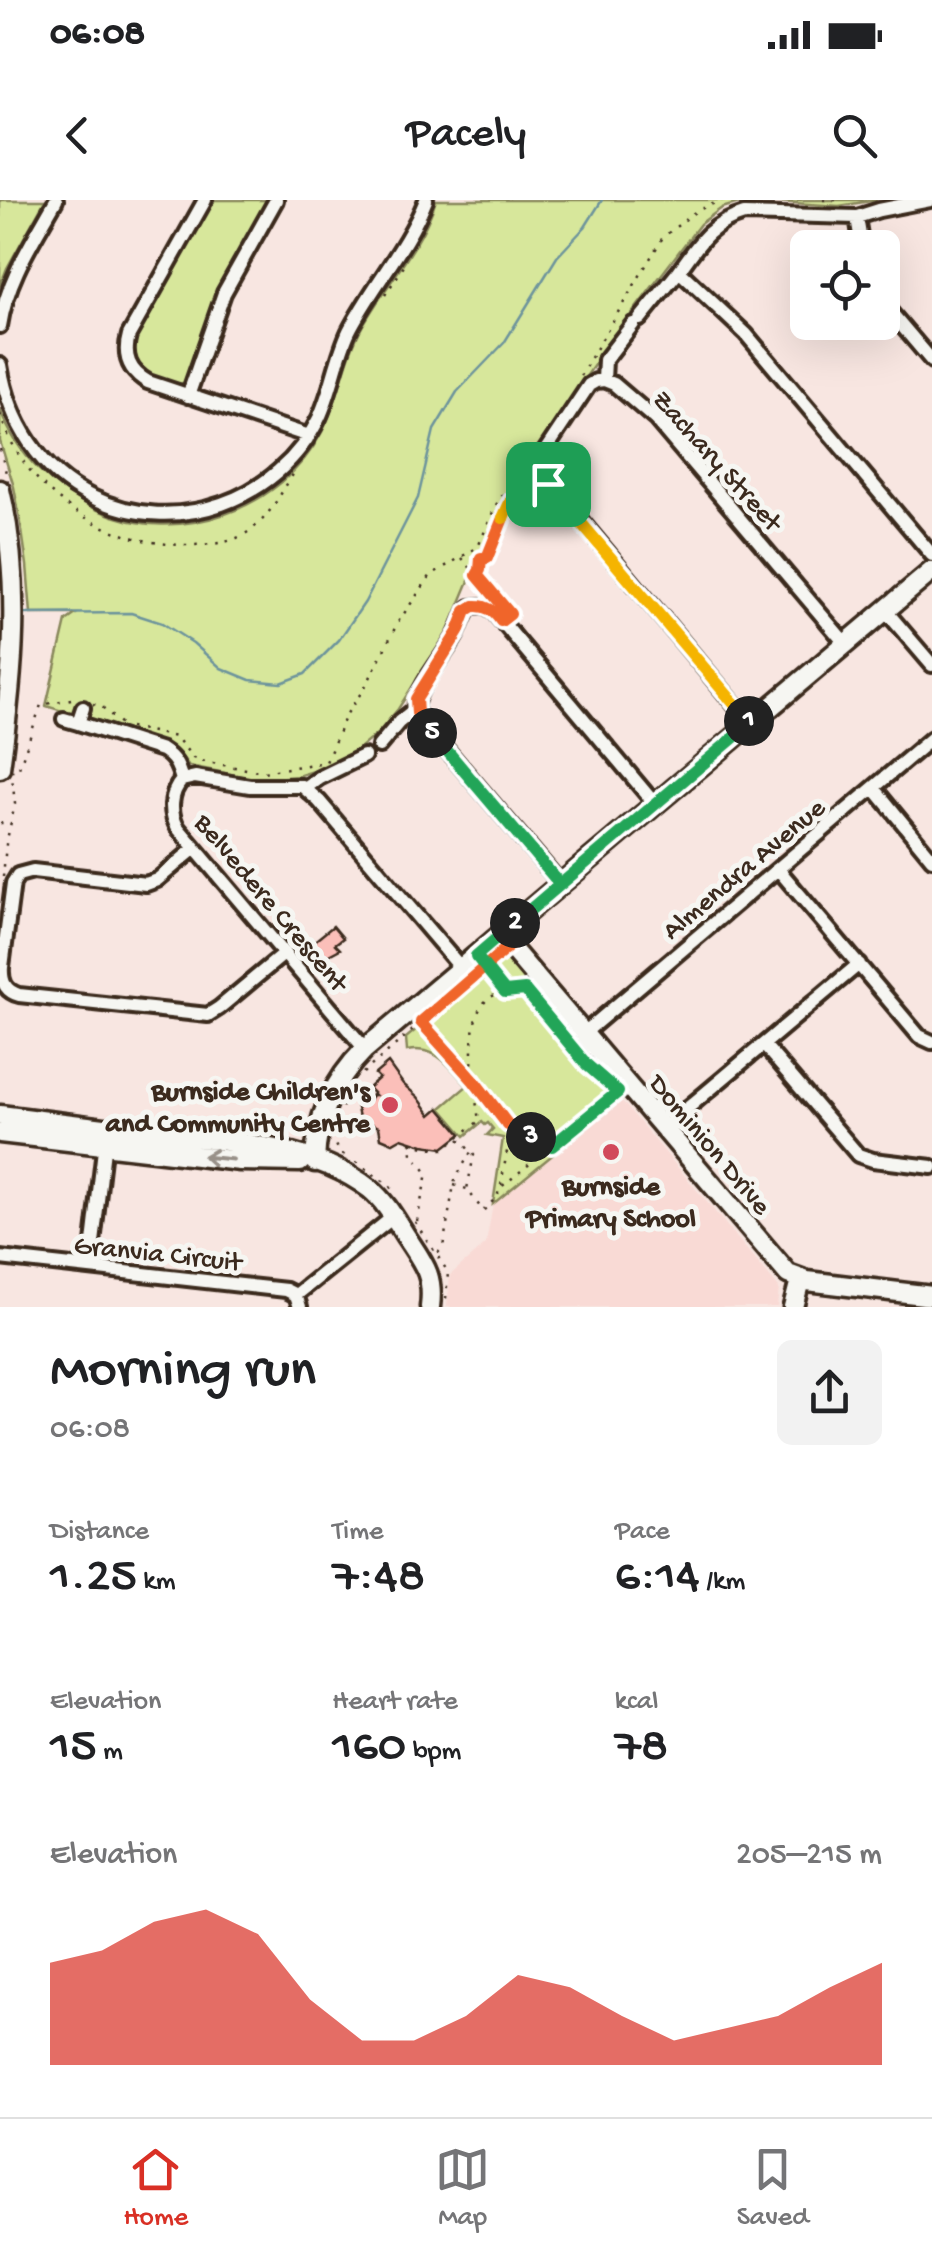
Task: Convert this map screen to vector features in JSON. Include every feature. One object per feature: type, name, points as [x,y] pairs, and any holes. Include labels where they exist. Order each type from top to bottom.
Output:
[{"type":"street","points":[[0,326],[15,273],[56,200]]},
{"type":"street","points":[[205,200],[129,336],[126,347],[130,367],[140,378],[309,436]]},
{"type":"street","points":[[188,396],[224,293],[276,200]]},
{"type":"street","points":[[0,365],[6,396],[26,438],[63,478],[92,497],[125,509],[174,514],[205,510],[234,500],[274,476],[309,436],[320,416],[349,332],[410,237],[426,200]]},
{"type":"street","points":[[750,724],[542,474],[540,460],[590,385],[604,380],[605,360],[706,233],[728,218],[755,213],[857,217],[930,200]]},
{"type":"street","points":[[857,217],[859,230]]},
{"type":"street","points":[[678,271],[746,334],[932,554]]},
{"type":"street","points":[[900,323],[932,361]]},
{"type":"street","name":"Zachary Street","points":[[604,380],[656,420],[846,644]]},
{"type":"street","points":[[0,490],[11,550],[14,606],[8,766]]},
{"type":"street","points":[[316,1162],[321,1120],[330,1094],[365,1049],[461,968],[504,941],[560,884],[932,570]]},
{"type":"street","points":[[380,746],[415,709],[418,696],[458,632],[466,611],[484,606],[656,804]]},
{"type":"street","points":[[884,610],[932,665]]},
{"type":"street","points":[[83,708],[71,721],[162,750],[178,764],[182,780]]},
{"type":"street","points":[[415,709],[560,884]]},
{"type":"street","name":"Almendra Avenue","points":[[583,1034],[932,738]]},
{"type":"street","points":[[364,756],[305,788],[461,968]]},
{"type":"street","name":"Belvedere Crescent","points":[[305,788],[250,786],[195,777],[182,780],[174,792],[173,818],[365,1049]]},
{"type":"street","points":[[874,788],[932,859]]},
{"type":"street","points":[[195,848],[146,884],[32,871],[18,875],[12,884],[4,985],[12,993],[208,1016],[285,954]]},
{"type":"street","points":[[778,869],[919,1036],[932,1042]]},
{"type":"street","name":"Dominion Drive","points":[[504,941],[780,1266],[800,1280]]},
{"type":"street","points":[[664,1128],[859,964]]},
{"type":"street","points":[[764,1045],[858,1156],[932,1167]]},
{"type":"street","points":[[0,1116],[263,1163],[316,1162],[334,1168],[360,1182],[400,1214],[431,1279],[430,1307]]},
{"type":"street","points":[[0,1134],[106,1137]]},
{"type":"street","points":[[90,1268],[106,1137]]},
{"type":"street","points":[[298,1301],[400,1214]]},
{"type":"street","name":"Granvia Circuit","points":[[0,1258],[286,1290],[298,1301]]},
{"type":"street","points":[[792,1307],[800,1280],[932,1296]]},
{"type":"lane","points":[[487,558],[519,487],[542,474]]},
{"type":"path","points":[[575,385],[664,237],[696,211],[722,200]]},
{"type":"path","points":[[823,200],[839,200]]},
{"type":"path","points":[[380,302],[410,256]]},
{"type":"path","points":[[0,414],[10,440],[32,474],[73,510],[102,526],[162,544],[207,544],[242,536],[270,514],[303,462]]},
{"type":"path","points":[[8,766],[18,771],[41,705],[72,698],[101,706],[122,725],[176,737],[201,762],[263,772],[326,762],[346,715],[367,684],[398,622],[431,575],[478,547],[496,505],[539,439]]},
{"type":"path","points":[[461,557],[498,601]]},
{"type":"path","points":[[477,575],[481,558],[487,558]]},
{"type":"path","points":[[1,888],[15,804],[8,766]]},
{"type":"path","points":[[0,823],[12,823]]},
{"type":"path","points":[[360,1077],[486,968],[504,941]]},
{"type":"path","points":[[486,968],[505,992]]},
{"type":"path","points":[[416,1224],[427,1173],[412,1154],[411,1143],[443,1149],[479,1121],[472,1050],[477,1016],[487,1000],[505,992],[525,990],[587,1065],[605,1080]]},
{"type":"path","points":[[421,1022],[511,1127],[558,1150]]},
{"type":"path","points":[[500,1188],[618,1092],[612,1087]]},
{"type":"path","points":[[345,1101],[336,1126],[335,1146],[389,1185],[398,1198]]},
{"type":"path","points":[[454,1185],[467,1189],[483,1211],[498,1198],[511,1127]]},
{"type":"path","points":[[458,1138],[474,1155],[467,1189]]},
{"type":"path","points":[[436,1254],[443,1247],[454,1185],[471,1152]]},
{"type":"path","points":[[400,1214],[416,1224],[448,1275],[445,1307]]},
{"type":"shaded area","name":"Burnside Primary School","points":[[621,1100],[779,1288],[777,1307],[447,1307],[450,1275],[486,1244],[493,1204]]},
{"type":"green space","points":[[0,200],[45,200],[0,286]]},
{"type":"green space","points":[[211,200],[272,200],[188,382],[171,383],[141,368],[135,357],[135,341]]},
{"type":"green space","points":[[436,200],[749,200],[722,208],[700,224],[605,349],[505,495],[448,631],[398,709],[360,748],[324,768],[297,776],[246,777],[189,766],[178,752],[162,742],[46,706],[66,621],[76,614],[31,614],[21,524],[0,441],[0,409],[16,442],[39,470],[98,510],[129,520],[161,524],[193,522],[255,501],[304,459],[322,432],[357,338],[413,249]]},
{"type":"green space","points":[[749,200],[877,200],[839,206]]},
{"type":"green space","points":[[505,956],[625,1095],[493,1204],[503,1138],[487,1135],[493,1129],[482,1122],[465,1136],[441,1108],[467,1086],[434,1054],[407,1051],[406,1038]]},
{"type":"building","points":[[333,926],[343,938],[335,944],[340,949],[327,956],[330,959],[321,966],[306,948]]},
{"type":"building","name":"Burnside Children's and Community Centre","points":[[388,1063],[431,1115],[439,1108],[461,1134],[443,1148],[402,1138],[393,1143],[381,1138],[379,1127],[359,1118],[355,1098],[369,1100],[375,1095],[368,1088],[379,1078],[375,1074]]},
{"type":"waterway","points":[[21,614],[131,613],[162,623],[221,668],[250,680],[281,683],[305,674],[339,640],[365,602],[418,498],[434,430],[457,392],[504,343],[557,257],[585,227],[602,200]]},
{"type":"place","name":"Burnside Children's and Community Centre","points":[[390,1105]]},
{"type":"place","name":"Burnside Primary School","points":[[611,1152]]},
{"type":"route","points":[[548,484],[542,474],[519,487],[487,558],[481,558],[477,575],[510,614],[501,621],[484,606],[466,611],[458,632],[418,696],[415,709],[560,884],[500,935],[476,956],[486,968],[505,992],[525,990],[587,1065],[618,1092],[552,1146],[508,1125],[421,1022],[486,968],[509,946],[500,935],[750,724],[548,484]]}]
